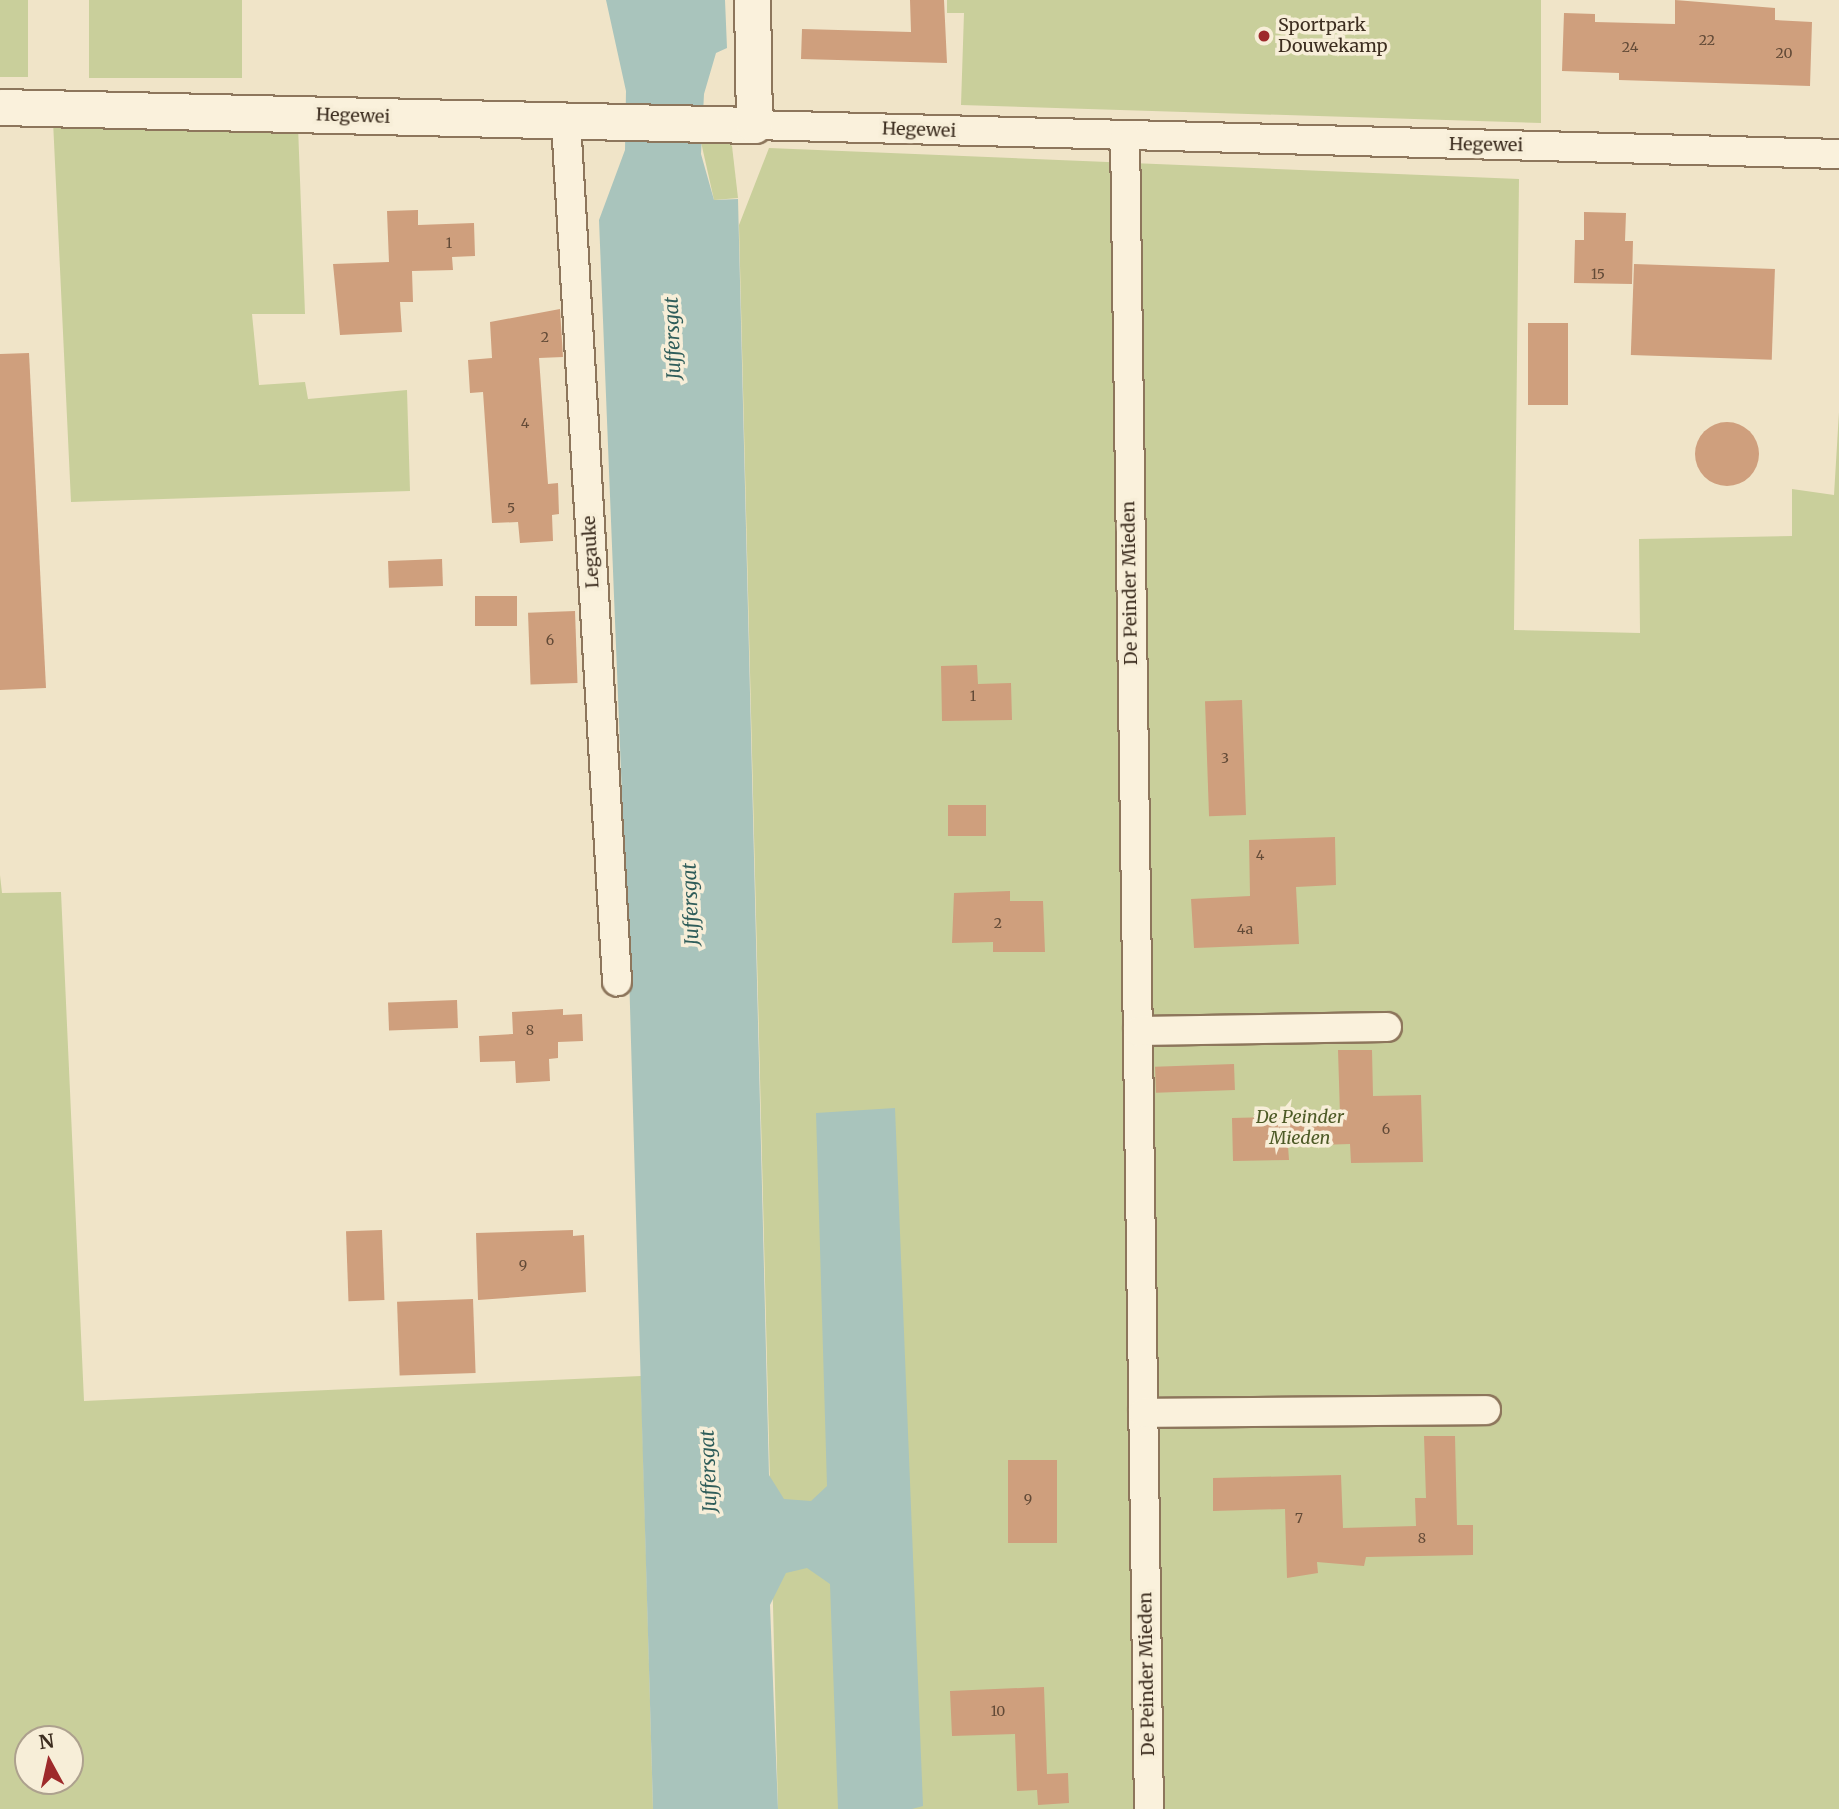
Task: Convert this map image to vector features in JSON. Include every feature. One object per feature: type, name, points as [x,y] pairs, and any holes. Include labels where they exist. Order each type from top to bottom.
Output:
[{"type":"street","points":[[743,126],[752,0]]},
{"type":"street","name":"Hegewei","points":[[0,107],[1839,154]]},
{"type":"street","name":"Legauke","points":[[566,122],[617,981]]},
{"type":"street","name":"De Peinder Mieden","points":[[1125,135],[1149,1809]]},
{"type":"street","points":[[1138,1031],[1387,1027]]},
{"type":"street","points":[[1143,1413],[1486,1410]]},
{"type":"green space","points":[[0,0],[28,0],[28,77],[0,77]]},
{"type":"green space","points":[[89,0],[242,0],[242,78],[89,78]]},
{"type":"green space","points":[[947,0],[1541,0],[1541,123],[961,105],[964,13],[947,13]]},
{"type":"green space","points":[[53,121],[298,126],[305,314],[252,314],[259,385],[305,382],[308,399],[407,390],[410,491],[71,502]]},
{"type":"green space","points":[[721,135],[732,146],[738,198],[714,200],[701,142]]},
{"type":"green space","name":"De Peinder Mieden","points":[[769,148],[1519,179],[1514,630],[1640,633],[1639,539],[1792,536],[1792,489],[1834,495],[1839,412],[1839,1809],[778,1809],[739,225]]},
{"type":"green space","points":[[0,875],[2,893],[61,892],[84,1401],[641,1376],[653,1809],[0,1809]]},
{"type":"water","name":"Juffersgat","points":[[606,0],[725,0],[727,48],[716,53],[704,94],[701,154],[714,200],[738,199],[769,1475],[784,1499],[811,1501],[827,1486],[816,1113],[895,1108],[923,1806],[912,1809],[838,1809],[830,1584],[807,1568],[786,1573],[770,1605],[778,1809],[653,1809],[629,972],[599,220],[625,150],[626,91]]},
{"type":"building","points":[[910,0],[944,0],[947,63],[801,59],[802,29],[911,32]]},
{"type":"building","points":[[1675,0],[1775,8],[1775,20],[1812,22],[1810,86],[1619,80],[1619,73],[1562,71],[1564,13],[1595,14],[1595,22],[1675,24]]},
{"type":"building","points":[[418,210],[418,225],[474,223],[475,256],[452,257],[453,270],[412,271],[413,302],[400,302],[402,332],[340,335],[333,264],[389,262],[387,211]]},
{"type":"building","points":[[1584,212],[1626,213],[1625,241],[1633,241],[1632,284],[1574,283],[1575,240],[1584,240]]},
{"type":"building","points":[[1634,264],[1775,269],[1772,360],[1631,355]]},
{"type":"building","points":[[560,309],[563,357],[539,358],[548,484],[558,483],[559,514],[552,515],[553,541],[520,543],[518,522],[492,523],[483,392],[470,393],[468,360],[492,358],[490,322]]},
{"type":"building","points":[[1528,323],[1568,323],[1568,405],[1528,405]]},
{"type":"building","points":[[29,353],[46,688],[0,690],[0,354]]},
{"type":"building","points":[[1721,422],[1733,422],[1750,431],[1757,442],[1757,466],[1750,477],[1733,486],[1721,486],[1709,481],[1700,472],[1695,460],[1695,448],[1700,436],[1709,427]]},
{"type":"building","points":[[442,559],[443,586],[389,588],[388,561]]},
{"type":"building","points":[[475,596],[517,596],[517,626],[475,626]]},
{"type":"building","points":[[575,611],[578,683],[531,685],[528,613]]},
{"type":"building","points":[[977,665],[978,684],[1011,683],[1012,720],[942,721],[941,666]]},
{"type":"building","points":[[1242,700],[1246,815],[1209,816],[1205,701]]},
{"type":"building","points":[[948,805],[986,805],[986,836],[948,836]]},
{"type":"building","points":[[1335,837],[1336,885],[1296,887],[1299,944],[1194,948],[1191,899],[1250,896],[1249,840]]},
{"type":"building","points":[[1010,891],[1010,901],[1043,901],[1045,952],[993,952],[993,942],[952,943],[954,893]]},
{"type":"building","points":[[457,1000],[458,1028],[389,1030],[388,1002]]},
{"type":"building","points":[[563,1009],[563,1015],[582,1014],[583,1041],[558,1042],[558,1058],[549,1059],[550,1081],[516,1083],[515,1061],[480,1062],[479,1036],[513,1034],[512,1012]]},
{"type":"building","points":[[1338,1050],[1372,1050],[1373,1096],[1421,1095],[1423,1162],[1351,1163],[1350,1144],[1288,1146],[1289,1160],[1233,1161],[1232,1118],[1340,1115]]},
{"type":"building","points":[[1234,1064],[1235,1090],[1156,1093],[1155,1067]]},
{"type":"building","points":[[382,1230],[384,1300],[348,1301],[346,1231]]},
{"type":"building","points":[[573,1230],[573,1236],[584,1235],[586,1292],[478,1300],[476,1233]]},
{"type":"building","points":[[473,1299],[476,1373],[400,1376],[397,1302]]},
{"type":"building","points":[[1424,1436],[1455,1436],[1457,1525],[1473,1525],[1473,1555],[1366,1557],[1364,1566],[1317,1562],[1318,1573],[1287,1578],[1285,1509],[1213,1511],[1213,1478],[1341,1475],[1343,1528],[1416,1526],[1415,1498],[1426,1498]]},
{"type":"building","points":[[1008,1460],[1057,1460],[1057,1543],[1008,1543]]},
{"type":"building","points":[[1044,1687],[1047,1774],[1068,1773],[1069,1803],[1038,1805],[1037,1790],[1017,1791],[1015,1734],[952,1736],[950,1691]]},
{"type":"place","name":"Sportpark Douwekamp","points":[[1264,36]]}]
